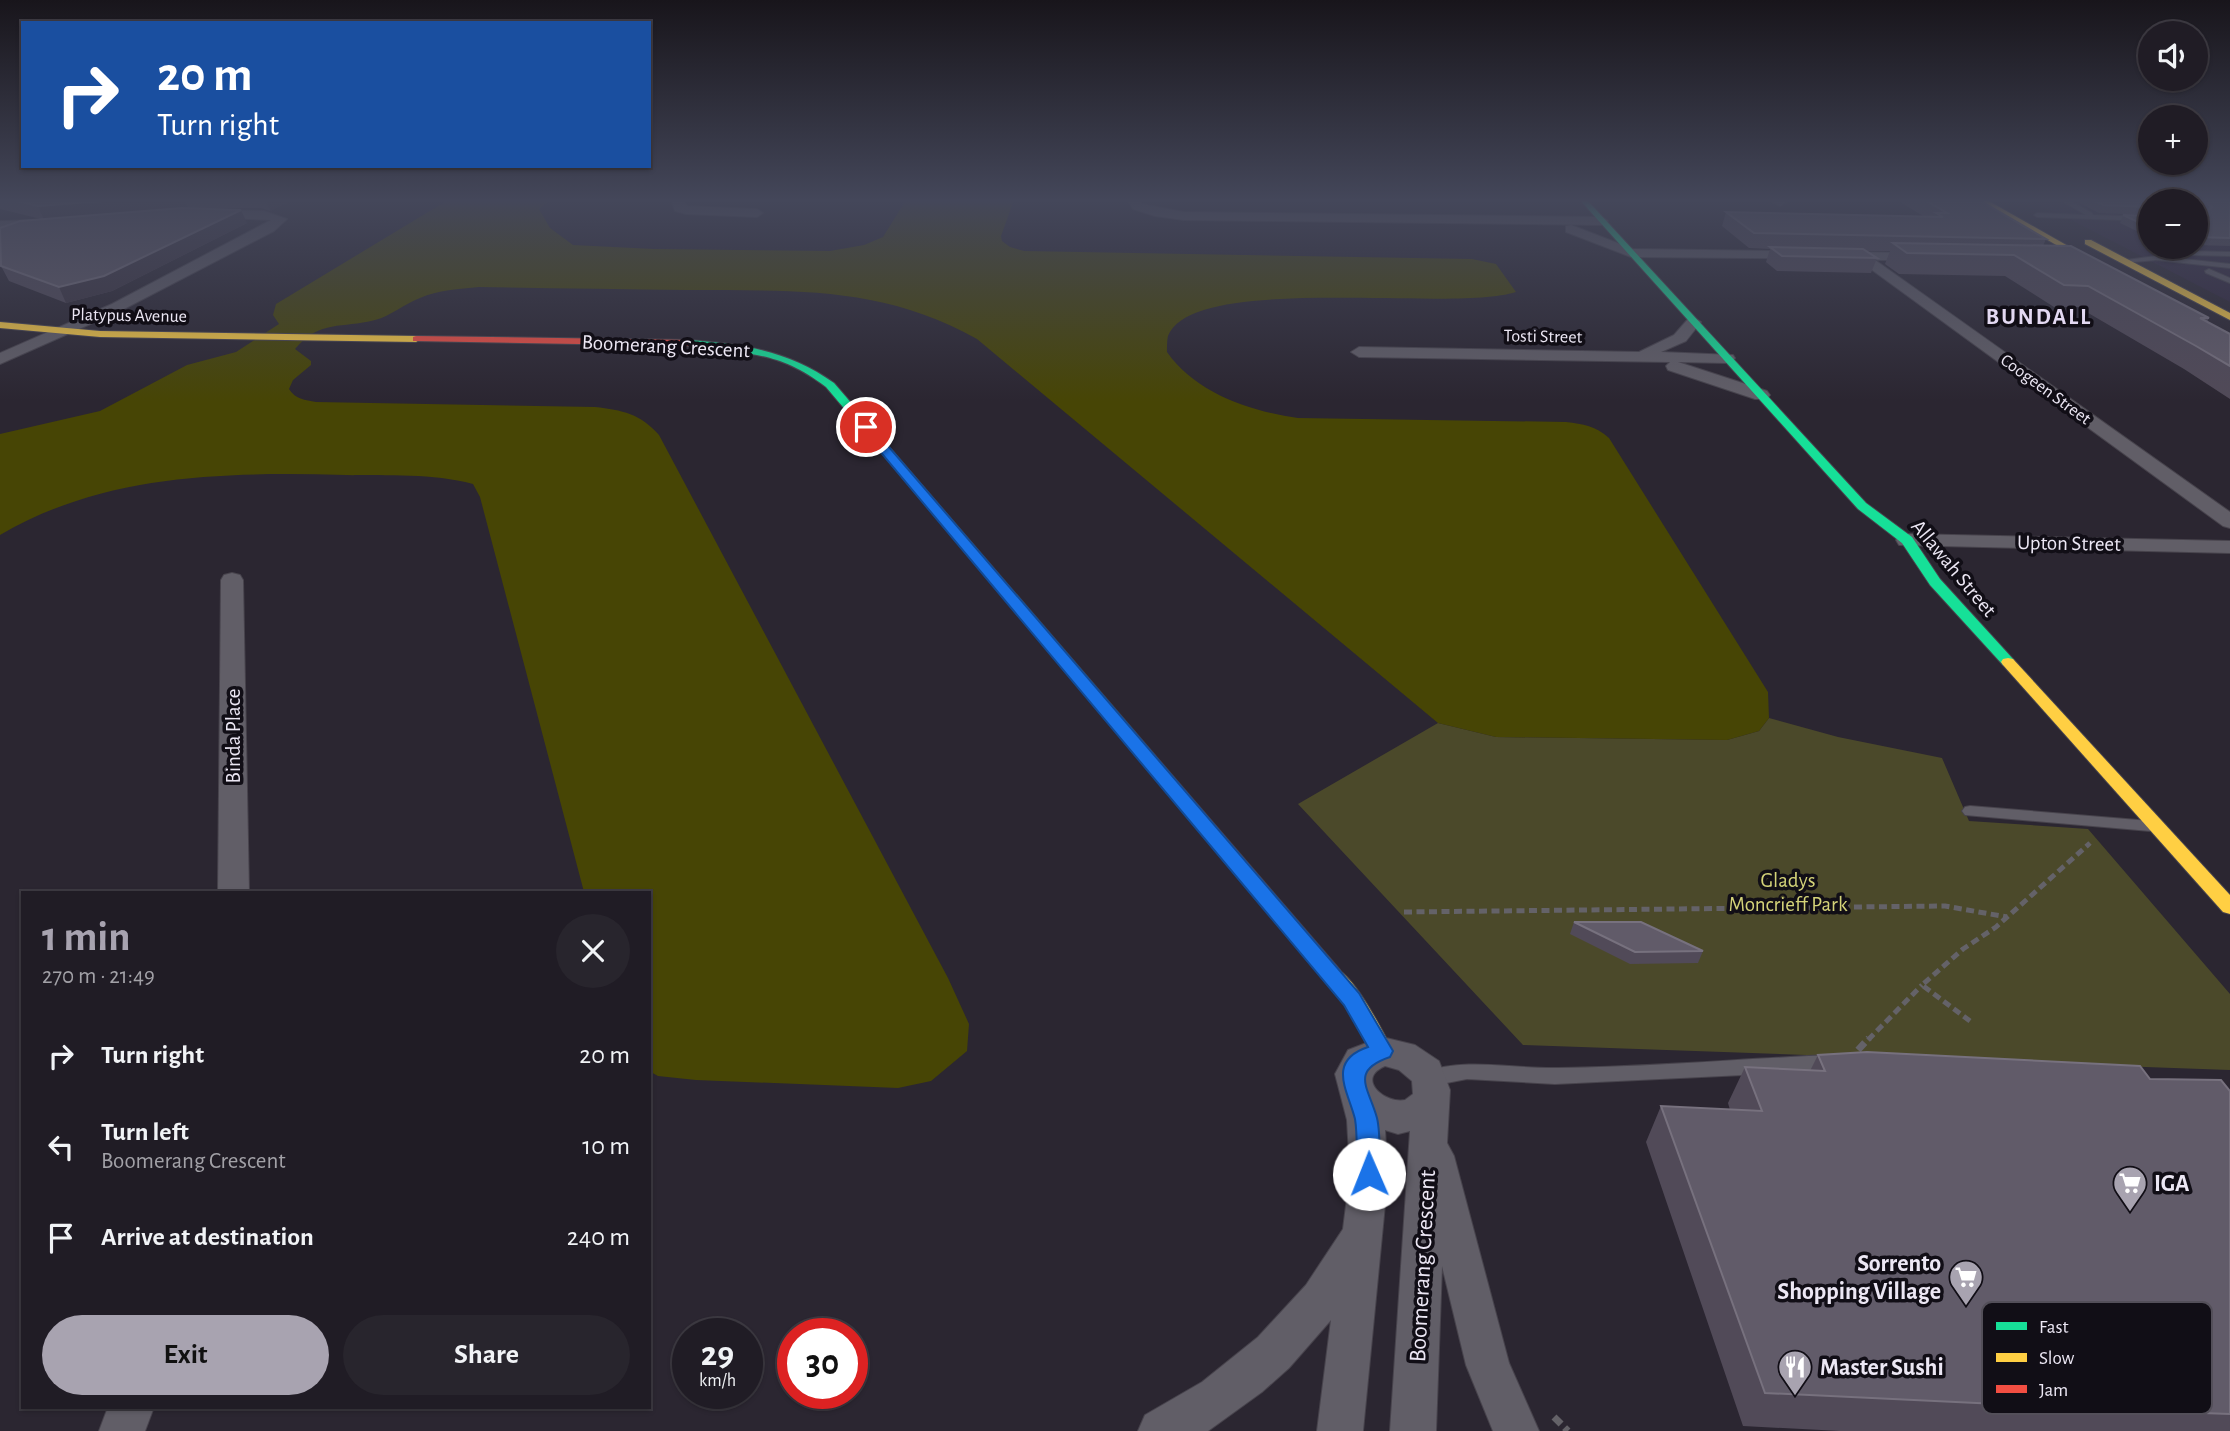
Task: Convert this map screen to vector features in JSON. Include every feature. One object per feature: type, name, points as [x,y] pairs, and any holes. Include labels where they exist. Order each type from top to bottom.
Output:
[{"type":"street","points":[[0,359],[117,307],[195,267]]},
{"type":"street","name":"Allawah Street","points":[[1643,267],[1862,506],[1908,540],[1935,582],[2230,908]]},
{"type":"street","name":"Coogeen Street","points":[[1876,267],[2230,522]]},
{"type":"street","points":[[2101,267],[2145,291]]},
{"type":"street","points":[[2134,267],[2230,317]]},
{"type":"street","points":[[1618,357],[1670,344],[1685,335],[1693,322]]},
{"type":"street","name":"Platypus Avenue","points":[[0,325],[114,335],[257,336]]},
{"type":"street","points":[[0,365],[114,335]]},
{"type":"street","name":"Boomerang Crescent","points":[[257,336],[723,345],[783,357],[818,374],[1331,972],[1352,999],[1382,1051]]},
{"type":"street","name":"Tosti Street","points":[[1359,352],[1727,358]]},
{"type":"street","points":[[1618,357],[1678,367],[1761,395]]},
{"type":"street","name":"Upton Street","points":[[1908,540],[2230,547]]},
{"type":"street","name":"Binda Place","points":[[232,580],[234,891]]},
{"type":"street","points":[[1340,1431],[1369,1156],[1366,1120],[1353,1079],[1357,1063],[1364,1057],[1382,1051],[1405,1055],[1424,1069],[1488,1365],[1516,1431]]},
{"type":"street","points":[[1359,1097],[1380,1113],[1397,1117],[1406,1117],[1430,1103]]},
{"type":"street","name":"Boomerang Crescent","points":[[1413,1431],[1430,1103]]},
{"type":"street","points":[[1161,1431],[1208,1407],[1280,1343],[1321,1299],[1345,1265],[1362,1227]]},
{"type":"street","points":[[122,1431],[130,1409]]},
{"type":"lane","points":[[2196,267],[2223,267]]},
{"type":"lane","points":[[2212,268],[2230,281]]},
{"type":"lane","points":[[1970,811],[2155,827]]},
{"type":"lane","points":[[1430,1103],[1457,1072],[1481,1070],[1555,1076],[1844,1064]]},
{"type":"path","points":[[1858,1050],[1922,985],[1963,949],[2007,917],[2096,838]]},
{"type":"path","points":[[1404,912],[1945,905],[2007,917]]},
{"type":"path","points":[[1922,985],[1970,1021]]},
{"type":"shaded area","points":[[338,267],[1498,267],[1516,292],[1438,299],[1272,299],[1224,305],[1187,317],[1168,336],[1167,352],[1193,379],[1208,389],[1243,405],[1279,415],[1298,418],[1566,422],[1599,431],[1609,438],[1768,692],[1769,718],[1759,731],[1727,740],[1496,737],[1438,723],[977,339],[941,321],[906,309],[836,295],[764,290],[479,287],[434,293],[381,318],[314,333],[295,349],[311,361],[311,365],[293,380],[289,389],[304,400],[595,407],[630,414],[645,422],[659,435],[948,978],[969,1024],[967,1051],[931,1081],[898,1088],[658,1076],[651,1072],[651,891],[584,891],[480,497],[473,484],[458,480],[394,475],[212,476],[125,488],[82,499],[40,514],[0,535],[0,434],[100,411],[187,365],[236,352],[279,324],[273,315],[276,304]]},
{"type":"shaded area","points":[[2162,267],[2230,267],[2230,302]]},
{"type":"green space","name":"Gladys Moncrieff Park","points":[[1769,718],[1838,737],[1942,758],[1969,821],[2088,829],[2230,994],[2230,1070],[1523,1045],[1298,804],[1438,723],[1496,737],[1727,740],[1759,731]]},
{"type":"building","points":[[3,267],[123,267],[104,276],[59,287]]},
{"type":"building","points":[[2034,267],[2111,267],[2209,318],[2200,318],[2230,334],[2230,366],[2088,286],[2064,285]]},
{"type":"building","points":[[1574,922],[1641,922],[1703,951],[1635,952]]},
{"type":"building","name":"Sorrento Shopping Village","points":[[1867,1052],[2140,1066],[2150,1079],[2221,1080],[2230,1091],[2230,1414],[2212,1413],[2212,1302],[1982,1302],[1982,1403],[1765,1393],[1661,1106],[1762,1111],[1745,1067],[1825,1071],[1818,1055]]},
{"type":"traffic: fast","points":[[1644,267],[1862,506],[1907,540],[1935,582],[2008,662]]},
{"type":"traffic: fast","points":[[690,343],[764,352],[798,365],[830,385],[1128,734]]},
{"type":"traffic: slow","points":[[2100,267],[2108,271]]},
{"type":"traffic: slow","points":[[2135,267],[2230,317]]},
{"type":"traffic: slow","points":[[0,325],[100,334],[416,339]]},
{"type":"traffic: slow","points":[[2008,662],[2230,907]]},
{"type":"traffic: slow","points":[[1333,975],[1352,999],[1382,1051]]},
{"type":"traffic: jam","points":[[416,339],[690,343]]},
{"type":"traffic: jam","points":[[1128,734],[1333,975]]},
{"type":"place","name":"IGA","points":[[2130,1213]]},
{"type":"place","name":"Sorrento Shopping Village","points":[[1966,1307]]},
{"type":"place","name":"Master Sushi","points":[[1795,1397]]},
{"type":"district","name":"BUNDALL","points":[[2039,316]]},
{"type":"route","points":[[866,427],[1352,999],[1382,1051],[1364,1057],[1357,1063],[1353,1079],[1366,1120],[1369,1174]]}]
